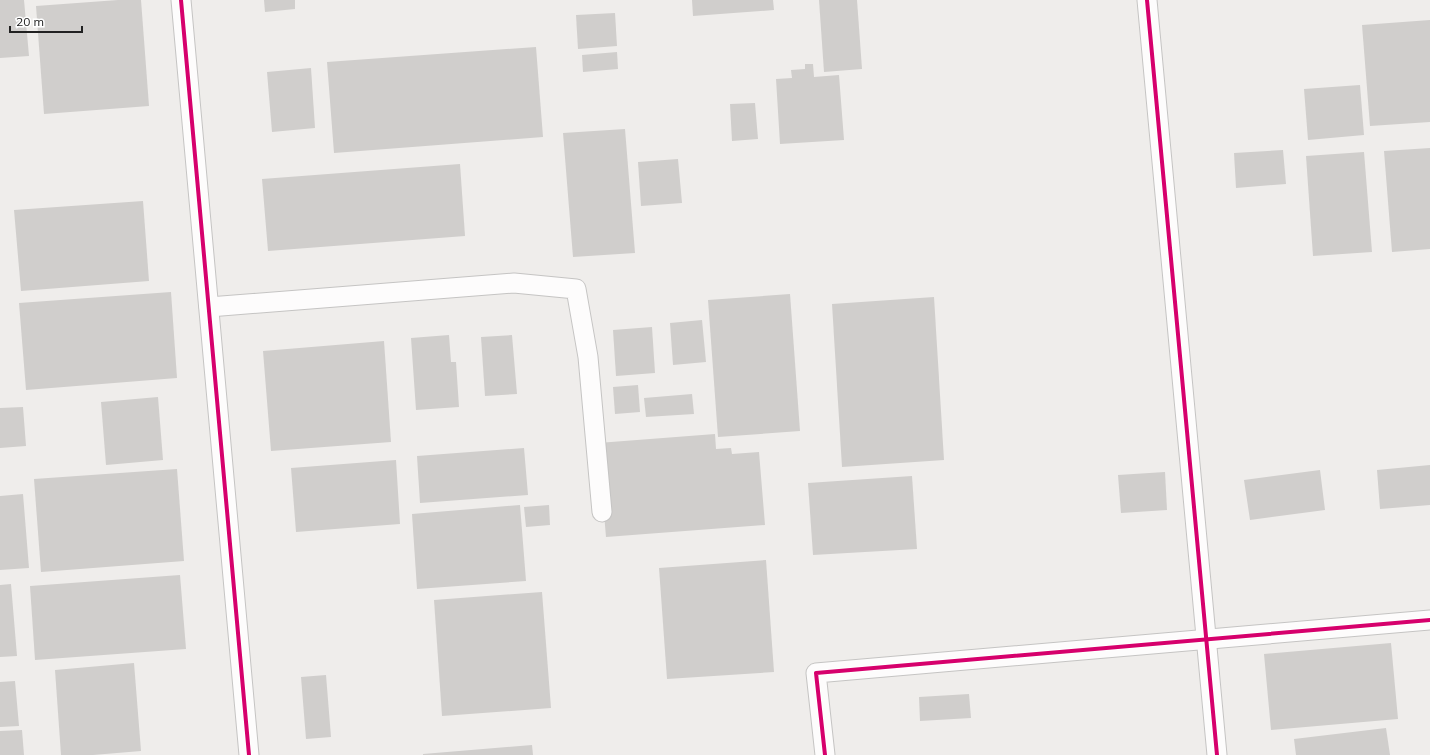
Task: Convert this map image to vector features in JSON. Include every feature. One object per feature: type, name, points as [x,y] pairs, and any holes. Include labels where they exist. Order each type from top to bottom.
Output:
[{"type":"street","points":[[181,0],[249,755]]},
{"type":"street","points":[[1148,0],[1216,755]]},
{"type":"street","points":[[209,307],[514,283],[576,289],[588,357],[602,512]]},
{"type":"street","points":[[825,755],[816,673],[1430,620]]},
{"type":"building","points":[[0,0],[24,0],[29,56],[0,58]]},
{"type":"building","points":[[118,0],[141,0],[149,106],[44,114],[36,6]]},
{"type":"building","points":[[264,0],[295,0],[295,9],[265,12]]},
{"type":"building","points":[[692,0],[773,0],[774,10],[693,16]]},
{"type":"building","points":[[819,0],[857,0],[862,69],[824,72]]},
{"type":"building","points":[[615,13],[617,46],[578,49],[576,15]]},
{"type":"building","points":[[1430,20],[1430,122],[1370,126],[1362,25]]},
{"type":"building","points":[[536,47],[543,137],[334,153],[327,62]]},
{"type":"building","points":[[617,52],[618,69],[583,72],[582,55]]},
{"type":"building","points":[[805,64],[813,64],[814,77],[839,75],[844,140],[780,144],[776,79],[792,78],[791,70],[805,69]]},
{"type":"building","points":[[311,68],[315,128],[272,132],[267,72]]},
{"type":"building","points":[[1360,85],[1364,135],[1308,140],[1304,89]]},
{"type":"building","points":[[755,103],[758,139],[732,141],[730,104]]},
{"type":"building","points":[[625,129],[635,253],[573,257],[563,133]]},
{"type":"building","points":[[1430,148],[1430,249],[1392,252],[1384,151]]},
{"type":"building","points":[[1283,150],[1286,184],[1236,188],[1234,153]]},
{"type":"building","points":[[1364,152],[1372,252],[1313,256],[1306,156]]},
{"type":"building","points":[[678,159],[682,203],[641,206],[638,162]]},
{"type":"building","points":[[460,164],[465,236],[268,251],[262,179]]},
{"type":"building","points":[[143,201],[149,281],[21,291],[14,210]]},
{"type":"building","points":[[171,292],[177,378],[26,390],[19,303]]},
{"type":"building","points":[[790,294],[800,431],[718,437],[708,300]]},
{"type":"building","points":[[934,297],[944,460],[842,467],[832,304]]},
{"type":"building","points":[[702,320],[706,362],[673,365],[670,323]]},
{"type":"building","points":[[652,327],[655,373],[616,376],[613,330]]},
{"type":"building","points":[[449,335],[451,362],[456,362],[459,407],[416,410],[411,338]]},
{"type":"building","points":[[512,335],[517,394],[485,396],[481,337]]},
{"type":"building","points":[[384,341],[391,442],[271,451],[263,351]]},
{"type":"building","points":[[638,385],[640,412],[615,414],[613,387]]},
{"type":"building","points":[[692,394],[694,414],[646,417],[644,398]]},
{"type":"building","points":[[158,397],[163,460],[106,465],[101,402]]},
{"type":"building","points":[[23,407],[26,446],[0,448],[0,408]]},
{"type":"building","points":[[715,434],[716,449],[731,448],[732,454],[759,452],[765,525],[606,537],[598,443]]},
{"type":"building","points":[[524,448],[528,495],[420,503],[417,456]]},
{"type":"building","points":[[396,460],[400,524],[296,532],[291,468]]},
{"type":"building","points":[[1430,465],[1430,505],[1380,509],[1377,470]]},
{"type":"building","points":[[177,469],[184,561],[41,572],[34,479]]},
{"type":"building","points":[[1320,470],[1325,510],[1250,520],[1244,480]]},
{"type":"building","points":[[1165,472],[1167,510],[1121,513],[1118,475]]},
{"type":"building","points":[[912,476],[917,549],[813,555],[808,483]]},
{"type":"building","points":[[23,494],[29,568],[0,570],[0,496]]},
{"type":"building","points":[[520,505],[526,581],[417,589],[412,514]]},
{"type":"building","points":[[549,505],[550,525],[526,527],[524,507]]},
{"type":"building","points":[[766,560],[774,672],[667,679],[659,568]]},
{"type":"building","points":[[180,575],[186,649],[35,660],[30,586]]},
{"type":"building","points":[[11,584],[17,656],[0,657],[0,585]]},
{"type":"building","points":[[542,592],[551,708],[442,716],[434,600]]},
{"type":"building","points":[[1391,643],[1398,719],[1271,730],[1264,654]]},
{"type":"building","points":[[134,663],[141,751],[93,755],[61,755],[55,670]]},
{"type":"building","points":[[326,675],[331,737],[306,739],[301,677]]},
{"type":"building","points":[[15,681],[19,726],[0,727],[0,682]]},
{"type":"building","points":[[969,694],[971,718],[920,721],[919,697]]},
{"type":"building","points":[[1386,728],[1390,755],[1296,755],[1294,739]]},
{"type":"building","points":[[22,730],[24,755],[0,755],[0,731]]},
{"type":"building","points":[[532,745],[533,755],[423,755],[423,754]]},
{"type":"cycle path","points":[[181,0],[249,755]]},
{"type":"cycle path","points":[[1147,0],[1217,755]]},
{"type":"cycle path","points":[[825,755],[816,673],[1430,620]]}]
